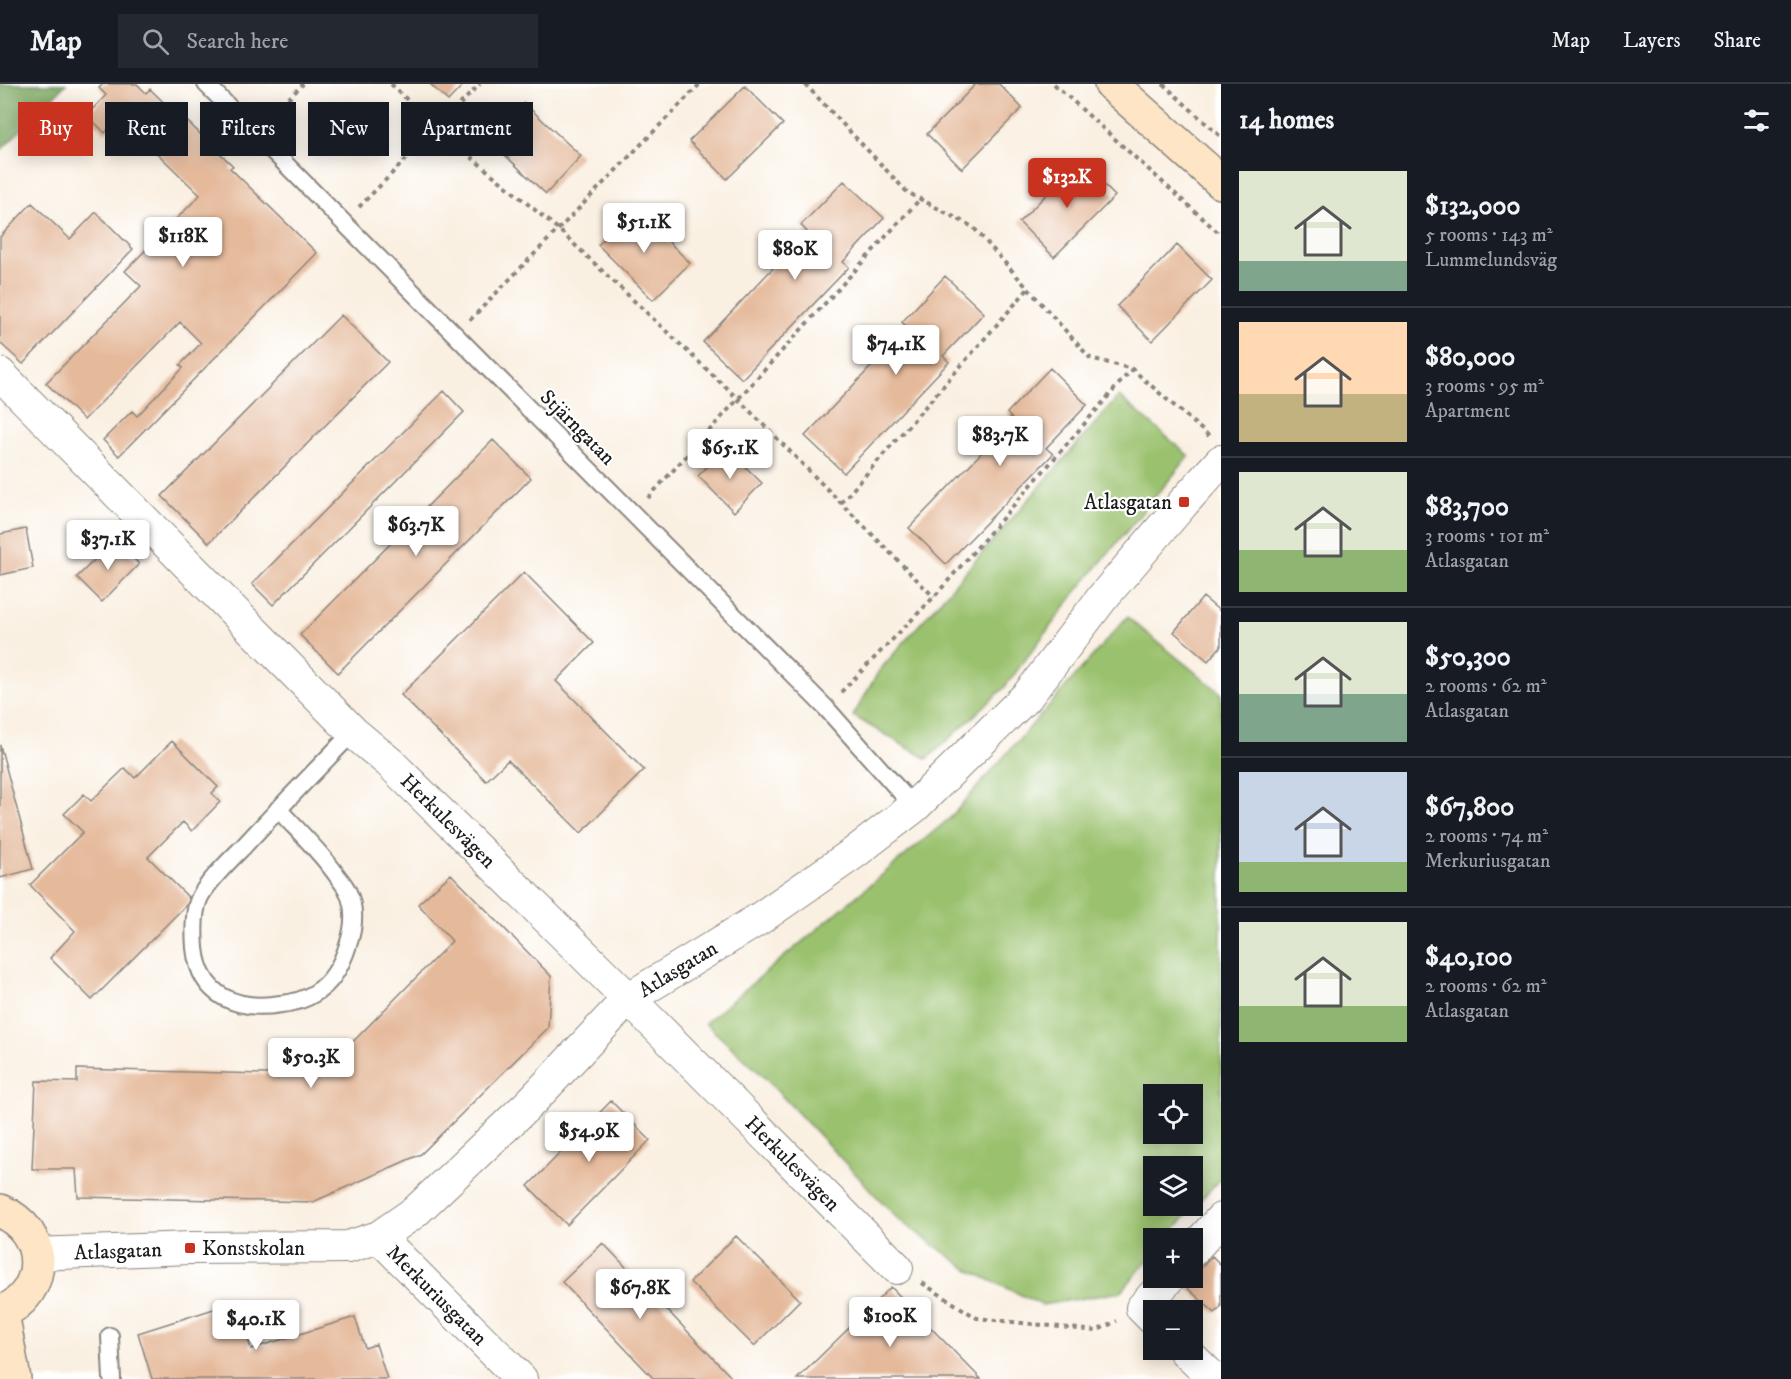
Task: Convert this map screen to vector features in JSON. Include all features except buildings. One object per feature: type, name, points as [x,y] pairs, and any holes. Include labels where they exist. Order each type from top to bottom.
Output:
[{"type":"main road","points":[[1111,84],[1221,182]]},
{"type":"main road","points":[[0,1211],[22,1225],[31,1238],[36,1254],[36,1272],[29,1289],[18,1304],[1,1313],[14,1379]]},
{"type":"street","name":"Herkulesvägen","points":[[0,375],[353,732],[389,762],[897,1268]]},
{"type":"street","name":"Atlasgatan","points":[[36,1254],[190,1248],[348,1247],[380,1237],[415,1212],[531,1102],[628,999],[759,919],[854,853],[914,807],[1028,695],[1103,597],[1184,502],[1217,450]]},
{"type":"street","points":[[1203,1238],[1221,1218]]},
{"type":"street","name":"Merkuriusgatan","points":[[380,1237],[520,1379]]},
{"type":"street","points":[[1194,1360],[1214,1379]]},
{"type":"lane","name":"Stjärngatan","points":[[206,84],[223,102]]},
{"type":"lane","name":"Stjärngatan","points":[[276,156],[826,708],[914,807]]},
{"type":"lane","points":[[278,809],[328,862],[348,892],[355,914],[351,938],[333,977],[315,993],[292,1003],[267,1007],[241,1005],[221,997],[203,978],[196,956],[194,928],[199,899],[216,875],[278,809],[353,732]]},
{"type":"lane","points":[[110,1336],[112,1379]]},
{"type":"path","points":[[285,102],[303,84]]},
{"type":"path","points":[[392,84],[410,102]]},
{"type":"path","points":[[462,102],[480,84]]},
{"type":"path","points":[[455,335],[700,84]]},
{"type":"path","points":[[805,84],[907,192],[973,227],[1090,358],[1132,369],[1217,450]]},
{"type":"path","points":[[1054,84],[1221,235]]},
{"type":"path","points":[[1162,84],[1221,136]]},
{"type":"path","points":[[344,222],[409,156]]},
{"type":"path","points":[[470,156],[558,229],[738,399],[934,597]]},
{"type":"path","points":[[633,514],[920,199]]},
{"type":"path","points":[[841,503],[1028,289]]},
{"type":"path","points":[[826,708],[934,597],[1132,369]]},
{"type":"path","points":[[897,1268],[977,1318],[1096,1331],[1143,1316]]},
{"type":"green space","points":[[0,84],[66,84],[48,102],[18,102],[18,133],[0,151]]},
{"type":"green space","points":[[1119,396],[1189,456],[1077,591],[1004,688],[927,759],[853,716],[879,671]]},
{"type":"green space","points":[[1127,617],[1221,693],[1221,1178],[1203,1197],[1203,1156],[1143,1156],[1143,1216],[1186,1216],[1176,1228],[1143,1228],[1143,1266],[1121,1292],[1042,1305],[969,1270],[899,1220],[763,1076],[705,1023],[950,818]]},
{"type":"place","name":"Atlasgatan","points":[[1184,502]]},
{"type":"place","name":"Konstskolan","points":[[190,1248]]}]
